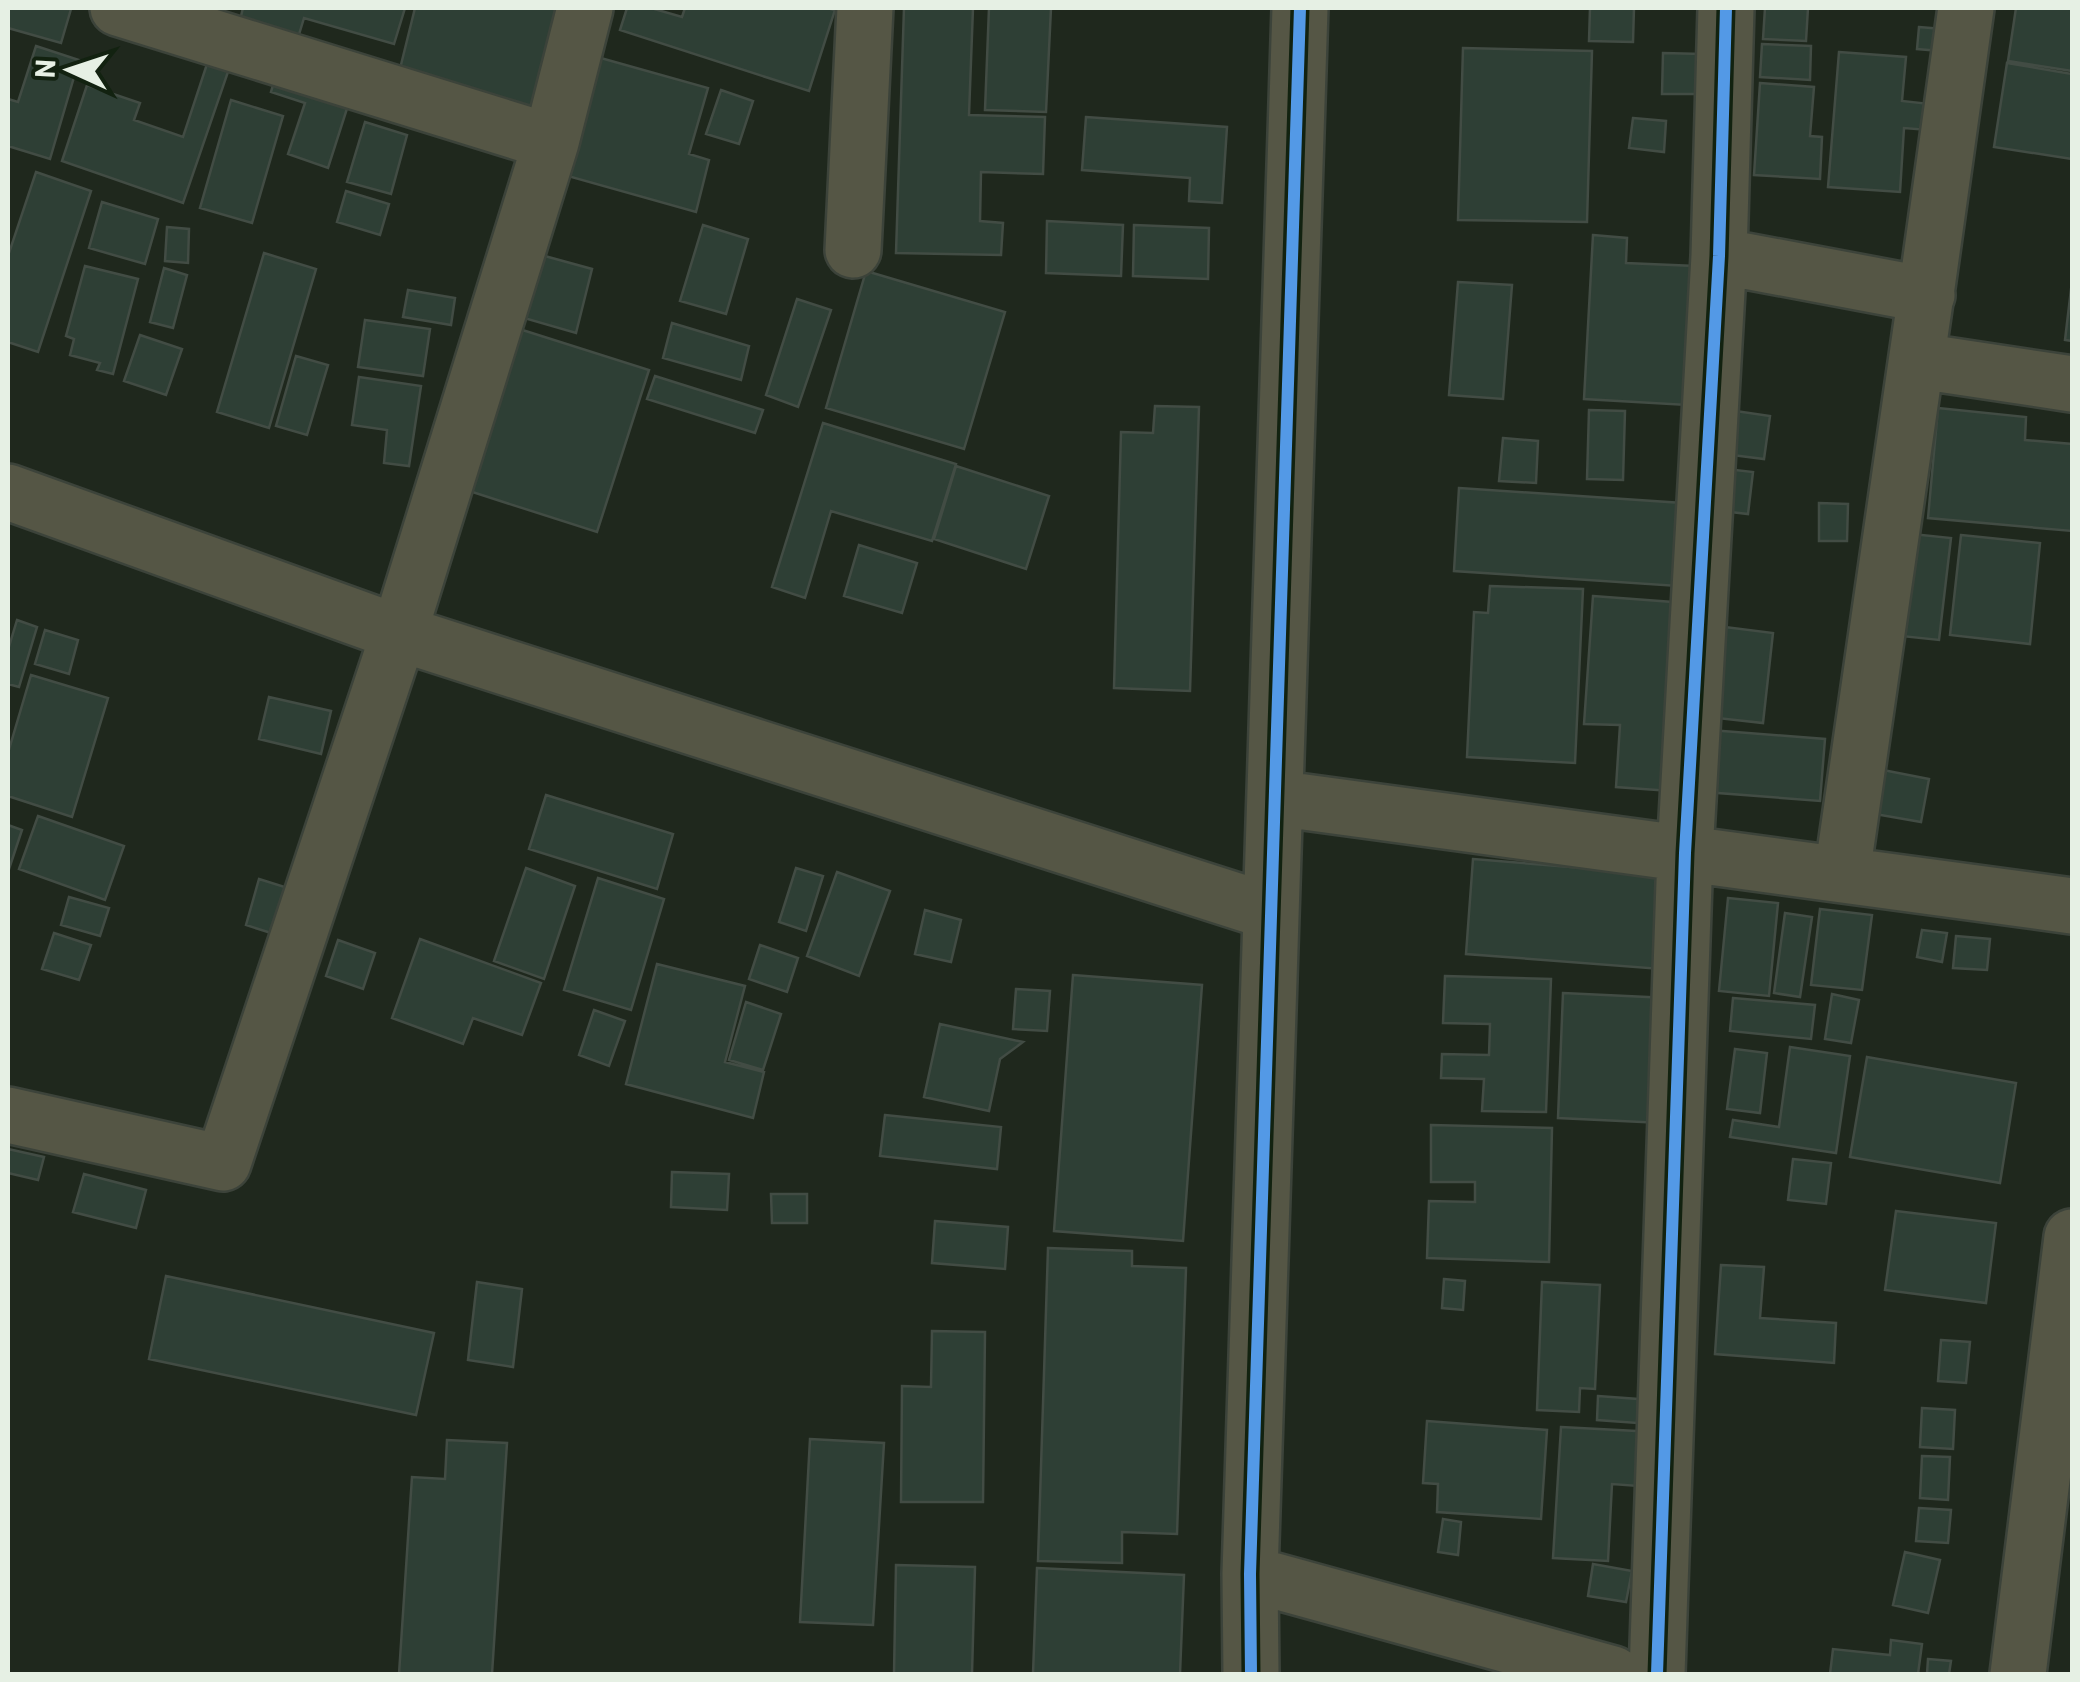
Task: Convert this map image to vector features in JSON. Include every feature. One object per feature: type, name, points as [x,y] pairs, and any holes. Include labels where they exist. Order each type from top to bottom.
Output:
[{"type":"street","points":[[118,8],[218,22],[552,142]]},
{"type":"street","points":[[8,1115],[223,1163],[399,633],[552,142],[585,8]]},
{"type":"street","points":[[853,250],[865,8]]},
{"type":"street","points":[[1251,1674],[1250,1574],[1300,8]]},
{"type":"street","points":[[1658,1674],[1685,854],[1719,256],[1726,8]]},
{"type":"street","points":[[1842,874],[1928,296],[1966,8]]},
{"type":"street","points":[[1719,256],[1928,296]]},
{"type":"street","points":[[1918,361],[2072,384]]},
{"type":"street","points":[[8,492],[399,633],[1270,912]]},
{"type":"street","points":[[1275,798],[2072,906]]},
{"type":"street","points":[[2018,1674],[2072,1237]]},
{"type":"street","points":[[1250,1574],[1613,1674]]},
{"type":"building","points":[[8,8],[71,9],[61,43],[8,28]]},
{"type":"building","points":[[243,8],[405,8],[394,44],[304,18],[297,41],[239,24]]},
{"type":"building","points":[[415,8],[568,8],[541,117],[397,81]]},
{"type":"building","points":[[627,8],[651,8],[682,17],[685,8],[835,10],[809,91],[620,30]]},
{"type":"building","points":[[904,8],[973,8],[969,115],[1045,117],[1043,174],[981,172],[980,221],[1003,223],[1001,255],[896,253]]},
{"type":"building","points":[[989,8],[1051,8],[1046,112],[985,110]]},
{"type":"building","points":[[1590,8],[1634,8],[1633,42],[1589,41]]},
{"type":"building","points":[[1765,8],[1808,8],[1806,41],[1763,39]]},
{"type":"building","points":[[2016,8],[2072,8],[2072,71],[2008,61]]},
{"type":"building","points":[[1919,27],[1954,30],[1952,52],[1917,49]]},
{"type":"building","points":[[1762,44],[1811,46],[1810,80],[1760,77]]},
{"type":"building","points":[[36,46],[79,60],[50,159],[8,146],[8,99],[18,102]]},
{"type":"building","points":[[1463,48],[1592,51],[1587,222],[1458,220]]},
{"type":"building","points":[[1839,52],[1906,57],[1902,101],[1930,104],[1928,130],[1904,128],[1900,192],[1828,187]]},
{"type":"building","points":[[1663,53],[1702,54],[1701,94],[1662,94]]},
{"type":"building","points":[[590,55],[708,88],[689,154],[709,160],[696,212],[557,173]]},
{"type":"building","points":[[209,58],[230,66],[183,203],[62,161],[87,85],[140,103],[134,120],[183,137]]},
{"type":"building","points":[[2007,63],[2072,74],[2072,159],[1994,147]]},
{"type":"building","points":[[278,68],[352,93],[328,168],[288,154],[305,103],[271,92]]},
{"type":"building","points":[[1760,83],[1814,87],[1810,136],[1822,137],[1820,179],[1754,175]]},
{"type":"building","points":[[721,90],[753,101],[739,144],[706,134]]},
{"type":"building","points":[[231,100],[283,116],[252,223],[200,208]]},
{"type":"building","points":[[1086,117],[1227,127],[1222,203],[1189,201],[1190,178],[1082,170]]},
{"type":"building","points":[[1633,118],[1666,121],[1664,152],[1629,148]]},
{"type":"building","points":[[365,122],[407,135],[391,194],[347,182]]},
{"type":"building","points":[[36,172],[91,191],[38,352],[8,342],[8,256]]},
{"type":"building","points":[[346,191],[389,204],[380,235],[337,222]]},
{"type":"building","points":[[102,202],[158,219],[145,264],[89,248]]},
{"type":"building","points":[[1047,221],[1123,225],[1121,276],[1046,273]]},
{"type":"building","points":[[703,225],[748,239],[726,314],[680,301]]},
{"type":"building","points":[[1134,225],[1209,228],[1208,279],[1133,276]]},
{"type":"building","points":[[167,227],[189,229],[188,263],[165,261]]},
{"type":"building","points":[[1593,235],[1627,238],[1626,263],[1695,266],[1687,405],[1584,399]]},
{"type":"building","points":[[264,253],[316,269],[269,428],[217,412]]},
{"type":"building","points":[[534,253],[592,269],[576,333],[517,316]]},
{"type":"building","points":[[85,266],[138,279],[113,374],[97,370],[100,363],[70,355],[74,339],[66,336]]},
{"type":"building","points":[[164,268],[187,275],[173,328],[150,322]]},
{"type":"building","points":[[866,271],[1005,312],[964,449],[826,408]]},
{"type":"building","points":[[2072,281],[2072,341],[2065,340]]},
{"type":"building","points":[[1458,282],[1512,285],[1503,399],[1449,395]]},
{"type":"building","points":[[408,290],[455,298],[451,325],[403,317]]},
{"type":"building","points":[[797,299],[831,310],[798,407],[766,395]]},
{"type":"building","points":[[365,320],[430,329],[423,376],[358,367]]},
{"type":"building","points":[[672,323],[749,346],[741,380],[663,358]]},
{"type":"building","points":[[513,327],[649,370],[597,532],[463,489]]},
{"type":"building","points":[[140,335],[182,349],[166,395],[124,381]]},
{"type":"building","points":[[296,356],[328,365],[307,435],[276,426]]},
{"type":"building","points":[[655,376],[763,410],[755,433],[647,399]]},
{"type":"building","points":[[359,377],[421,386],[409,466],[384,463],[387,430],[352,425]]},
{"type":"building","points":[[1155,406],[1199,407],[1190,691],[1114,688],[1121,432],[1153,433]]},
{"type":"building","points":[[1938,408],[2026,417],[2025,440],[2072,444],[2072,531],[1928,518]]},
{"type":"building","points":[[1722,409],[1770,416],[1764,459],[1716,453]]},
{"type":"building","points":[[1589,410],[1625,411],[1623,480],[1587,479]]},
{"type":"building","points":[[823,423],[956,464],[932,541],[831,511],[805,598],[772,587]]},
{"type":"building","points":[[1503,438],[1538,441],[1536,483],[1499,481]]},
{"type":"building","points":[[956,466],[1049,496],[1026,569],[934,539]]},
{"type":"building","points":[[1718,468],[1753,472],[1748,514],[1713,510]]},
{"type":"building","points":[[1459,488],[1697,504],[1693,587],[1454,571]]},
{"type":"building","points":[[1819,503],[1848,504],[1847,541],[1819,541]]},
{"type":"building","points":[[1912,534],[1951,538],[1939,640],[1901,636]]},
{"type":"building","points":[[1961,535],[2040,543],[2030,644],[1950,635]]},
{"type":"building","points":[[859,545],[917,563],[902,613],[844,596]]},
{"type":"building","points":[[1490,586],[1583,589],[1575,763],[1467,757],[1474,612],[1488,613]]},
{"type":"building","points":[[1593,596],[1686,603],[1684,792],[1616,787],[1620,725],[1584,724]]},
{"type":"building","points":[[17,620],[37,627],[19,687],[8,684],[8,650]]},
{"type":"building","points":[[1717,626],[1773,633],[1763,723],[1708,717]]},
{"type":"building","points":[[45,630],[78,640],[69,674],[35,664]]},
{"type":"building","points":[[31,675],[108,698],[72,817],[8,796],[8,753]]},
{"type":"building","points":[[269,697],[331,711],[321,754],[259,739]]},
{"type":"building","points":[[1710,730],[1825,739],[1820,801],[1705,792]]},
{"type":"building","points":[[1883,770],[1929,779],[1921,822],[1875,814]]},
{"type":"building","points":[[546,795],[673,834],[657,889],[529,849]]},
{"type":"building","points":[[38,816],[124,846],[105,900],[19,869]]},
{"type":"building","points":[[8,825],[22,830],[8,872]]},
{"type":"building","points":[[1473,859],[1681,876],[1674,970],[1466,954]]},
{"type":"building","points":[[526,868],[575,886],[544,979],[494,961]]},
{"type":"building","points":[[796,868],[823,876],[806,931],[779,922]]},
{"type":"building","points":[[837,872],[890,891],[859,976],[807,956]]},
{"type":"building","points":[[598,878],[664,899],[631,1010],[564,990]]},
{"type":"building","points":[[259,879],[288,888],[274,934],[246,925]]},
{"type":"building","points":[[69,897],[109,908],[100,936],[61,925]]},
{"type":"building","points":[[1728,898],[1778,903],[1769,996],[1719,991]]},
{"type":"building","points":[[1820,909],[1872,915],[1862,990],[1811,985]]},
{"type":"building","points":[[925,910],[961,920],[951,962],[915,954]]},
{"type":"building","points":[[1785,913],[1812,917],[1800,997],[1774,993]]},
{"type":"building","points":[[1922,930],[1947,933],[1942,962],[1917,957]]},
{"type":"building","points":[[54,933],[91,945],[79,980],[42,969]]},
{"type":"building","points":[[1956,936],[1990,939],[1987,970],[1953,968]]},
{"type":"building","points":[[420,939],[541,983],[522,1035],[473,1018],[463,1044],[392,1018]]},
{"type":"building","points":[[338,940],[375,953],[363,989],[326,976]]},
{"type":"building","points":[[760,945],[798,958],[787,992],[749,979]]},
{"type":"building","points":[[657,964],[745,986],[725,1062],[764,1072],[753,1118],[626,1084]]},
{"type":"building","points":[[1073,975],[1202,985],[1183,1241],[1054,1231]]},
{"type":"building","points":[[1445,976],[1551,979],[1546,1112],[1482,1111],[1484,1079],[1441,1078],[1442,1054],[1489,1055],[1490,1024],[1443,1023]]},
{"type":"building","points":[[1016,989],[1050,991],[1047,1031],[1013,1029]]},
{"type":"building","points":[[1563,993],[1668,998],[1662,1123],[1558,1118]]},
{"type":"building","points":[[1832,994],[1859,1000],[1851,1043],[1825,1039]]},
{"type":"building","points":[[1733,998],[1815,1005],[1811,1039],[1730,1031]]},
{"type":"building","points":[[746,1002],[781,1014],[763,1070],[729,1060]]},
{"type":"building","points":[[594,1010],[625,1021],[609,1066],[579,1055]]},
{"type":"building","points":[[940,1024],[1023,1042],[1000,1059],[989,1111],[924,1097]]},
{"type":"building","points":[[1790,1047],[1850,1056],[1836,1153],[1730,1137],[1733,1120],[1779,1127]]},
{"type":"building","points":[[1735,1049],[1767,1053],[1760,1113],[1727,1109]]},
{"type":"building","points":[[1867,1057],[2016,1083],[2000,1183],[1850,1157]]},
{"type":"building","points":[[885,1115],[1001,1127],[997,1169],[880,1156]]},
{"type":"building","points":[[1431,1125],[1552,1128],[1549,1262],[1427,1258],[1429,1201],[1475,1202],[1475,1182],[1431,1182]]},
{"type":"building","points":[[8,1149],[44,1157],[38,1180],[8,1173]]},
{"type":"building","points":[[1793,1159],[1831,1163],[1826,1204],[1788,1200]]},
{"type":"building","points":[[672,1172],[729,1174],[727,1210],[671,1207]]},
{"type":"building","points":[[84,1174],[146,1190],[136,1228],[73,1212]]},
{"type":"building","points":[[771,1194],[807,1194],[807,1223],[772,1223]]},
{"type":"building","points":[[1896,1211],[1996,1223],[1986,1303],[1885,1290]]},
{"type":"building","points":[[935,1221],[1008,1227],[1005,1269],[932,1263]]},
{"type":"building","points":[[1048,1248],[1132,1251],[1132,1266],[1186,1268],[1177,1534],[1122,1532],[1122,1563],[1038,1561]]},
{"type":"building","points":[[1721,1265],[1764,1267],[1760,1318],[1836,1323],[1834,1363],[1715,1354]]},
{"type":"building","points":[[166,1276],[434,1333],[416,1415],[149,1359]]},
{"type":"building","points":[[1444,1279],[1465,1281],[1463,1310],[1442,1308]]},
{"type":"building","points":[[477,1282],[522,1289],[513,1367],[468,1360]]},
{"type":"building","points":[[1542,1282],[1600,1285],[1595,1389],[1580,1388],[1579,1412],[1537,1410]]},
{"type":"building","points":[[932,1331],[985,1332],[983,1502],[901,1502],[902,1386],[931,1387]]},
{"type":"building","points":[[1941,1340],[1970,1342],[1966,1383],[1938,1381]]},
{"type":"building","points":[[1598,1396],[1638,1399],[1637,1423],[1597,1420]]},
{"type":"building","points":[[1922,1408],[1955,1410],[1953,1449],[1920,1447]]},
{"type":"building","points":[[1427,1421],[1547,1430],[1541,1519],[1437,1512],[1438,1484],[1423,1483]]},
{"type":"building","points":[[1561,1427],[1655,1432],[1652,1487],[1612,1484],[1608,1561],[1553,1558]]},
{"type":"building","points":[[810,1439],[884,1443],[873,1625],[800,1622]]},
{"type":"building","points":[[447,1440],[507,1443],[492,1674],[399,1674],[412,1477],[445,1479]]},
{"type":"building","points":[[1922,1456],[1950,1457],[1948,1500],[1920,1498]]},
{"type":"building","points":[[1919,1508],[1951,1510],[1948,1543],[1916,1541]]},
{"type":"building","points":[[1443,1519],[1461,1522],[1458,1555],[1438,1552]]},
{"type":"building","points":[[1905,1552],[1940,1560],[1928,1613],[1893,1605]]},
{"type":"building","points":[[1593,1564],[1632,1571],[1626,1602],[1588,1596]]},
{"type":"building","points":[[896,1565],[975,1567],[972,1674],[894,1674]]},
{"type":"building","points":[[1037,1568],[1184,1575],[1180,1674],[1033,1674]]},
{"type":"building","points":[[1891,1640],[1922,1644],[1918,1674],[1830,1674],[1833,1649],[1890,1655]]},
{"type":"building","points":[[1928,1659],[1951,1661],[1949,1674],[1927,1674]]},
{"type":"cycle path","points":[[1251,1674],[1250,1574],[1300,8]]},
{"type":"cycle path","points":[[1657,1674],[1685,853],[1719,256],[1726,8]]}]
